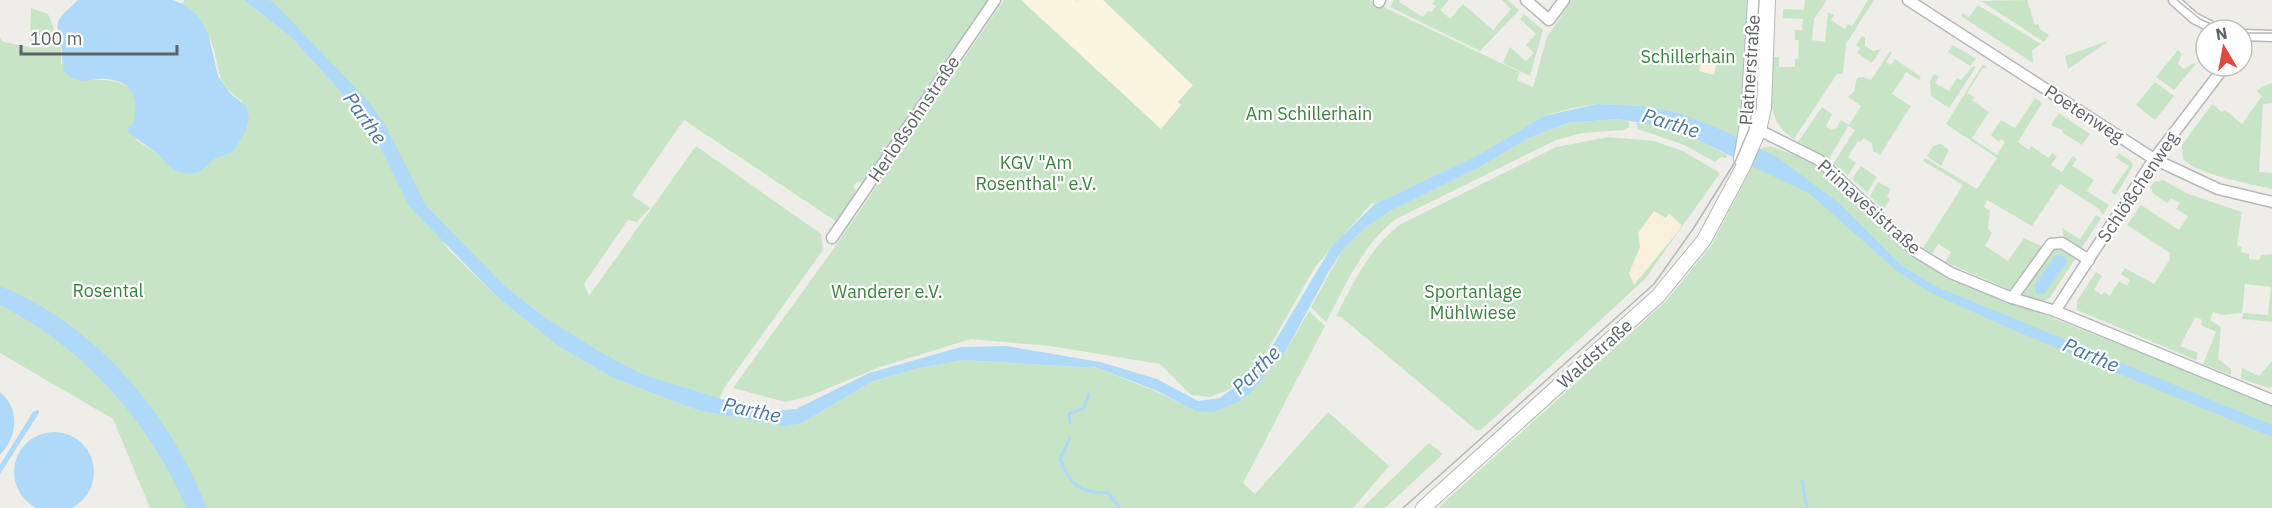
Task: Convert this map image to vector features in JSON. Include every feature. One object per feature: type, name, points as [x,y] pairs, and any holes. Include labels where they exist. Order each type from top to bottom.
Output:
[{"type":"main road","name":"Platnerstraße","points":[[1749,142],[1755,0]]},
{"type":"main road","name":"Platnerstraße","points":[[1759,130],[1764,108],[1768,0]]},
{"type":"main road","name":"Waldstraße","points":[[1423,508],[1658,296],[1704,240],[1740,169],[1749,142],[1759,130]]},
{"type":"street","name":"Herloßsohnstraße","points":[[832,238],[995,0]]},
{"type":"street","points":[[1526,0],[1549,20],[1564,0]]},
{"type":"street","name":"Poetenweg","points":[[1908,0],[2154,159],[2218,189],[2272,202]]},
{"type":"street","points":[[2174,0],[2194,18]]},
{"type":"street","points":[[2254,35],[2272,34]]},
{"type":"street","name":"Schlößchenweg","points":[[2055,311],[2154,159],[2216,78]]},
{"type":"street","name":"Primavesistraße","points":[[1759,130],[1819,160],[1915,251],[1951,273],[2012,298],[2055,311],[2272,400]]},
{"type":"street","points":[[2012,298],[2051,244],[2062,243],[2089,260]]},
{"type":"shaded area","points":[[1021,0],[1074,0],[1077,3],[1080,0],[1103,0],[1193,86],[1178,101],[1181,105],[1161,129]]},
{"type":"green space","name":"Rosental","points":[[184,0],[244,0],[292,38],[357,110],[448,249],[496,296],[558,346],[613,378],[697,410],[785,427],[802,423],[871,382],[915,369],[962,360],[1098,368],[1155,391],[1195,411],[1238,402],[1250,393],[1283,356],[1309,311],[1325,326],[1243,483],[1255,494],[1328,412],[1389,466],[1353,508],[150,508],[113,419],[0,353],[0,38],[3,42],[30,47],[31,8],[48,14],[61,46],[61,63],[77,80],[113,81],[129,88],[135,94],[137,103],[136,140],[159,155],[168,166],[201,171],[215,159],[233,152],[242,101],[224,84],[206,30],[183,4]]},
{"type":"green space","points":[[270,0],[989,0],[864,182],[857,182],[853,186],[857,192],[837,222],[684,120],[634,192],[632,195],[650,208],[637,222],[628,220],[584,284],[589,296],[696,146],[821,234],[823,250],[724,388],[719,399],[644,375],[600,353],[546,318],[506,287],[425,204],[404,166]]},
{"type":"green space","points":[[1004,0],[1021,0],[1161,129],[1181,105],[1178,102],[1193,85],[1103,0],[1369,0],[1520,72],[1517,80],[1533,87],[1547,37],[1572,0],[1749,0],[1744,101],[1739,136],[1734,138],[1720,129],[1642,106],[1597,104],[1544,116],[1478,155],[1375,204],[1372,203],[1315,267],[1263,358],[1230,389],[1210,397],[1191,395],[1160,364],[1050,346],[971,339],[880,367],[809,396],[785,402],[733,388],[837,244]]},
{"type":"green space","points":[[1394,0],[1400,0],[1399,2],[1423,17],[1428,11],[1432,12],[1436,6],[1432,4],[1435,0],[1449,0],[1440,10],[1450,19],[1463,4],[1493,30],[1511,9],[1502,0],[1508,0],[1519,10],[1480,51],[1390,7]]},
{"type":"green space","points":[[1805,0],[1827,0],[1814,19],[1812,40],[1825,42],[1828,12],[1834,15],[1831,20],[1845,29],[1848,24],[1852,26],[1868,0],[1874,0],[1846,44],[1843,74],[1837,74],[1794,139],[1784,131],[1773,113],[1771,92],[1773,57],[1779,57],[1779,67],[1795,67],[1799,40],[1795,40],[1795,30],[1802,30],[1803,19],[1783,18],[1783,9],[1804,10]]},
{"type":"green space","points":[[2027,0],[2035,25],[2038,24],[2040,29],[2049,35],[2044,42],[1981,1]]},
{"type":"green space","points":[[1978,5],[2041,44],[2032,51],[2033,63],[1961,16],[1963,13],[1969,17]]},
{"type":"green space","points":[[1524,14],[1543,30],[1530,76],[1503,63],[1510,47],[1526,61],[1534,53],[1526,45],[1536,34],[1520,19]]},
{"type":"green space","points":[[1862,36],[1865,38],[1865,46],[1873,51],[1881,49],[1872,63],[1857,53],[1860,48],[1856,45]]},
{"type":"green space","points":[[2107,42],[2068,69],[2065,56]]},
{"type":"green space","points":[[1953,45],[1976,59],[1970,66],[1948,52]]},
{"type":"green space","points":[[2178,50],[2182,54],[2178,64],[2184,69],[2194,63],[2194,66],[2174,90],[2156,77]]},
{"type":"green space","points":[[1890,51],[1892,53],[1886,62],[1891,65],[1895,59],[1921,77],[1919,80],[1906,72],[1892,94],[1911,106],[1880,155],[1873,151],[1872,143],[1864,138],[1858,141],[1848,157],[1856,163],[1848,175],[1833,164],[1855,130],[1848,126],[1828,161],[1798,142],[1822,107],[1832,114],[1826,126],[1830,130],[1836,129],[1841,120],[1849,125],[1861,106],[1848,97],[1854,91],[1857,78],[1863,77],[1871,80]]},
{"type":"green space","points":[[1983,64],[1988,67],[1982,69],[1967,93],[1974,97],[1972,100],[1989,112],[1972,138],[1997,155],[2005,142],[2001,139],[1999,142],[1991,135],[2001,120],[2015,128],[2035,98],[2042,103],[2018,142],[2029,150],[2031,146],[2049,158],[2052,153],[2057,156],[2051,165],[2062,172],[2073,156],[2077,159],[2072,166],[2094,180],[2087,191],[2109,205],[2103,215],[2098,208],[2060,184],[2032,226],[1987,200],[1984,207],[1990,211],[1988,228],[1992,233],[1985,246],[2008,261],[2024,238],[2043,247],[2013,291],[1945,262],[1951,252],[1938,244],[1932,254],[1923,248],[1963,185],[1923,161],[1925,158],[1977,189],[1997,158],[1946,124]]},
{"type":"green space","points":[[1973,66],[1976,67],[1949,108],[1931,96],[1930,81],[1934,74],[1939,77],[1935,83],[1949,91],[1957,78],[1961,80]]},
{"type":"green space","points":[[2155,82],[2174,96],[2155,120],[2136,105]]},
{"type":"green space","points":[[2272,83],[2272,103],[2263,104],[2259,172],[2272,173],[2272,189],[2201,170],[2183,159],[2182,145],[2212,104],[2222,112],[2225,110],[2242,124],[2262,96],[2257,91]]},
{"type":"green space","points":[[2059,113],[2090,134],[2082,145],[2051,125]]},
{"type":"green space","points":[[1618,119],[1629,121],[1629,127],[1625,130],[1582,133],[1556,140],[1396,219],[1384,229],[1364,253],[1326,322],[1311,307],[1343,249],[1365,228],[1390,211],[1478,168],[1529,138],[1567,123]]},
{"type":"green space","points":[[1636,123],[1659,126],[1683,134],[1727,155],[1727,158],[1721,157],[1715,162],[1684,145],[1638,129]]},
{"type":"green space","name":"Sportanlage Mühlwiese","points":[[1608,137],[1654,141],[1683,151],[1720,173],[1645,279],[1481,430],[1476,430],[1341,317],[1336,316],[1371,255],[1401,224],[1556,147]]},
{"type":"green space","points":[[1941,144],[1949,150],[1941,166],[1927,156],[1933,146]]},
{"type":"green space","points":[[1770,146],[1808,160],[1851,193],[1912,257],[1952,279],[2272,404],[2272,508],[1438,508],[1665,302],[1711,246],[1762,148]]},
{"type":"green space","points":[[2119,153],[2131,161],[2133,166],[2116,195],[2111,192],[2129,166],[2116,158]]},
{"type":"green space","points":[[1861,166],[1877,177],[1867,193],[1852,179]]},
{"type":"green space","points":[[2163,180],[2186,193],[2242,212],[2237,245],[2242,247],[2241,252],[2249,254],[2249,259],[2259,260],[2261,255],[2272,254],[2272,322],[2242,319],[2243,313],[2268,315],[2271,287],[2245,284],[2242,313],[2222,315],[2213,312],[2210,320],[2221,327],[2218,359],[2231,369],[2231,375],[2203,364],[2216,332],[2201,325],[2202,320],[2195,317],[2180,346],[2198,353],[2196,360],[2077,310],[2077,301],[2096,272],[2102,276],[2094,290],[2102,295],[2104,292],[2110,296],[2119,281],[2127,286],[2130,280],[2121,274],[2125,268],[2154,284],[2170,259],[2170,253],[2127,225],[2141,205],[2179,230],[2188,216],[2176,209],[2180,203],[2171,198],[2167,203],[2154,194],[2150,187],[2154,182]]},
{"type":"green space","points":[[1878,182],[1891,189],[1887,197],[1890,199],[1883,210],[1870,196]]},
{"type":"green space","points":[[2096,215],[2101,218],[2081,249],[2064,238],[2062,228],[2080,239]]},
{"type":"green space","points":[[2060,247],[2077,256],[2049,299],[2040,302],[2021,294],[2051,250]]},
{"type":"green space","points":[[2272,361],[2272,386],[2269,388],[2241,379],[2242,368],[2259,376]]},
{"type":"green space","points":[[1429,443],[1443,454],[1385,508],[1362,508]]},
{"type":"sand","points":[[1705,50],[1719,54],[1714,75],[1699,71]]},
{"type":"sand","points":[[1654,211],[1666,218],[1669,213],[1681,225],[1680,229],[1634,285],[1629,273],[1640,247],[1638,233]]},
{"type":"water","points":[[78,0],[172,0],[183,4],[197,15],[208,33],[218,76],[230,93],[246,106],[249,118],[246,130],[233,152],[215,159],[201,171],[191,174],[181,173],[168,166],[159,155],[128,132],[128,127],[134,123],[135,106],[128,87],[115,80],[80,81],[65,73],[58,23],[62,15]]},
{"type":"water","name":"Parthe","points":[[244,0],[270,0],[370,103],[385,125],[425,204],[506,287],[546,318],[600,352],[644,375],[764,412],[796,409],[869,373],[961,347],[1006,346],[1100,362],[1157,379],[1198,401],[1220,398],[1248,377],[1264,360],[1332,246],[1375,204],[1478,155],[1544,116],[1597,104],[1642,106],[1679,113],[1720,129],[1777,157],[1839,203],[1902,266],[1935,286],[2272,425],[2272,437],[2013,330],[1931,293],[1898,272],[1810,194],[1689,136],[1659,126],[1618,119],[1567,123],[1529,138],[1478,168],[1390,211],[1365,228],[1343,249],[1283,356],[1250,393],[1238,402],[1213,412],[1195,411],[1155,390],[1098,368],[962,360],[915,369],[871,382],[802,423],[785,427],[697,410],[613,378],[558,346],[496,296],[409,206],[372,130],[357,110],[292,38]]},
{"type":"water","points":[[2062,254],[2067,262],[2044,294],[2037,294],[2034,286],[2056,255]]},
{"type":"water","points":[[0,286],[35,303],[68,324],[98,348],[126,376],[151,406],[173,439],[207,508],[187,508],[172,476],[134,417],[87,365],[31,323],[0,305]]},
{"type":"water","points":[[0,392],[11,407],[14,424],[10,440],[0,455]]},
{"type":"water","points":[[38,410],[39,413],[0,474],[0,465],[33,412]]},
{"type":"water","points":[[54,432],[69,435],[82,444],[91,457],[94,472],[91,487],[82,500],[69,509],[54,512],[39,509],[26,500],[17,487],[14,472],[17,457],[26,444],[39,435]]},
{"type":"waterway","points":[[1070,423],[1069,414],[1084,408],[1089,394]]},
{"type":"waterway","points":[[1070,438],[1060,459],[1072,481],[1083,489],[1108,493],[1120,508]]},
{"type":"waterway","points":[[1802,481],[1807,508]]},
{"type":"tram line","points":[[1403,508],[1654,284],[1693,229],[1735,162],[1749,129],[1753,105],[1759,0]]},
{"type":"tram line","points":[[2177,0],[2199,18]]},
{"type":"tram line","points":[[2254,33],[2272,33]]},
{"type":"park label","name":"Schillerhain","points":[[1688,57]]},
{"type":"park label","name":"Am Schillerhain","points":[[1309,114]]},
{"type":"park label","name":"KGV \"Am Rosenthal\" e.V.","points":[[1036,174]]},
{"type":"park label","name":"Wanderer e.V.","points":[[887,292]]}]
